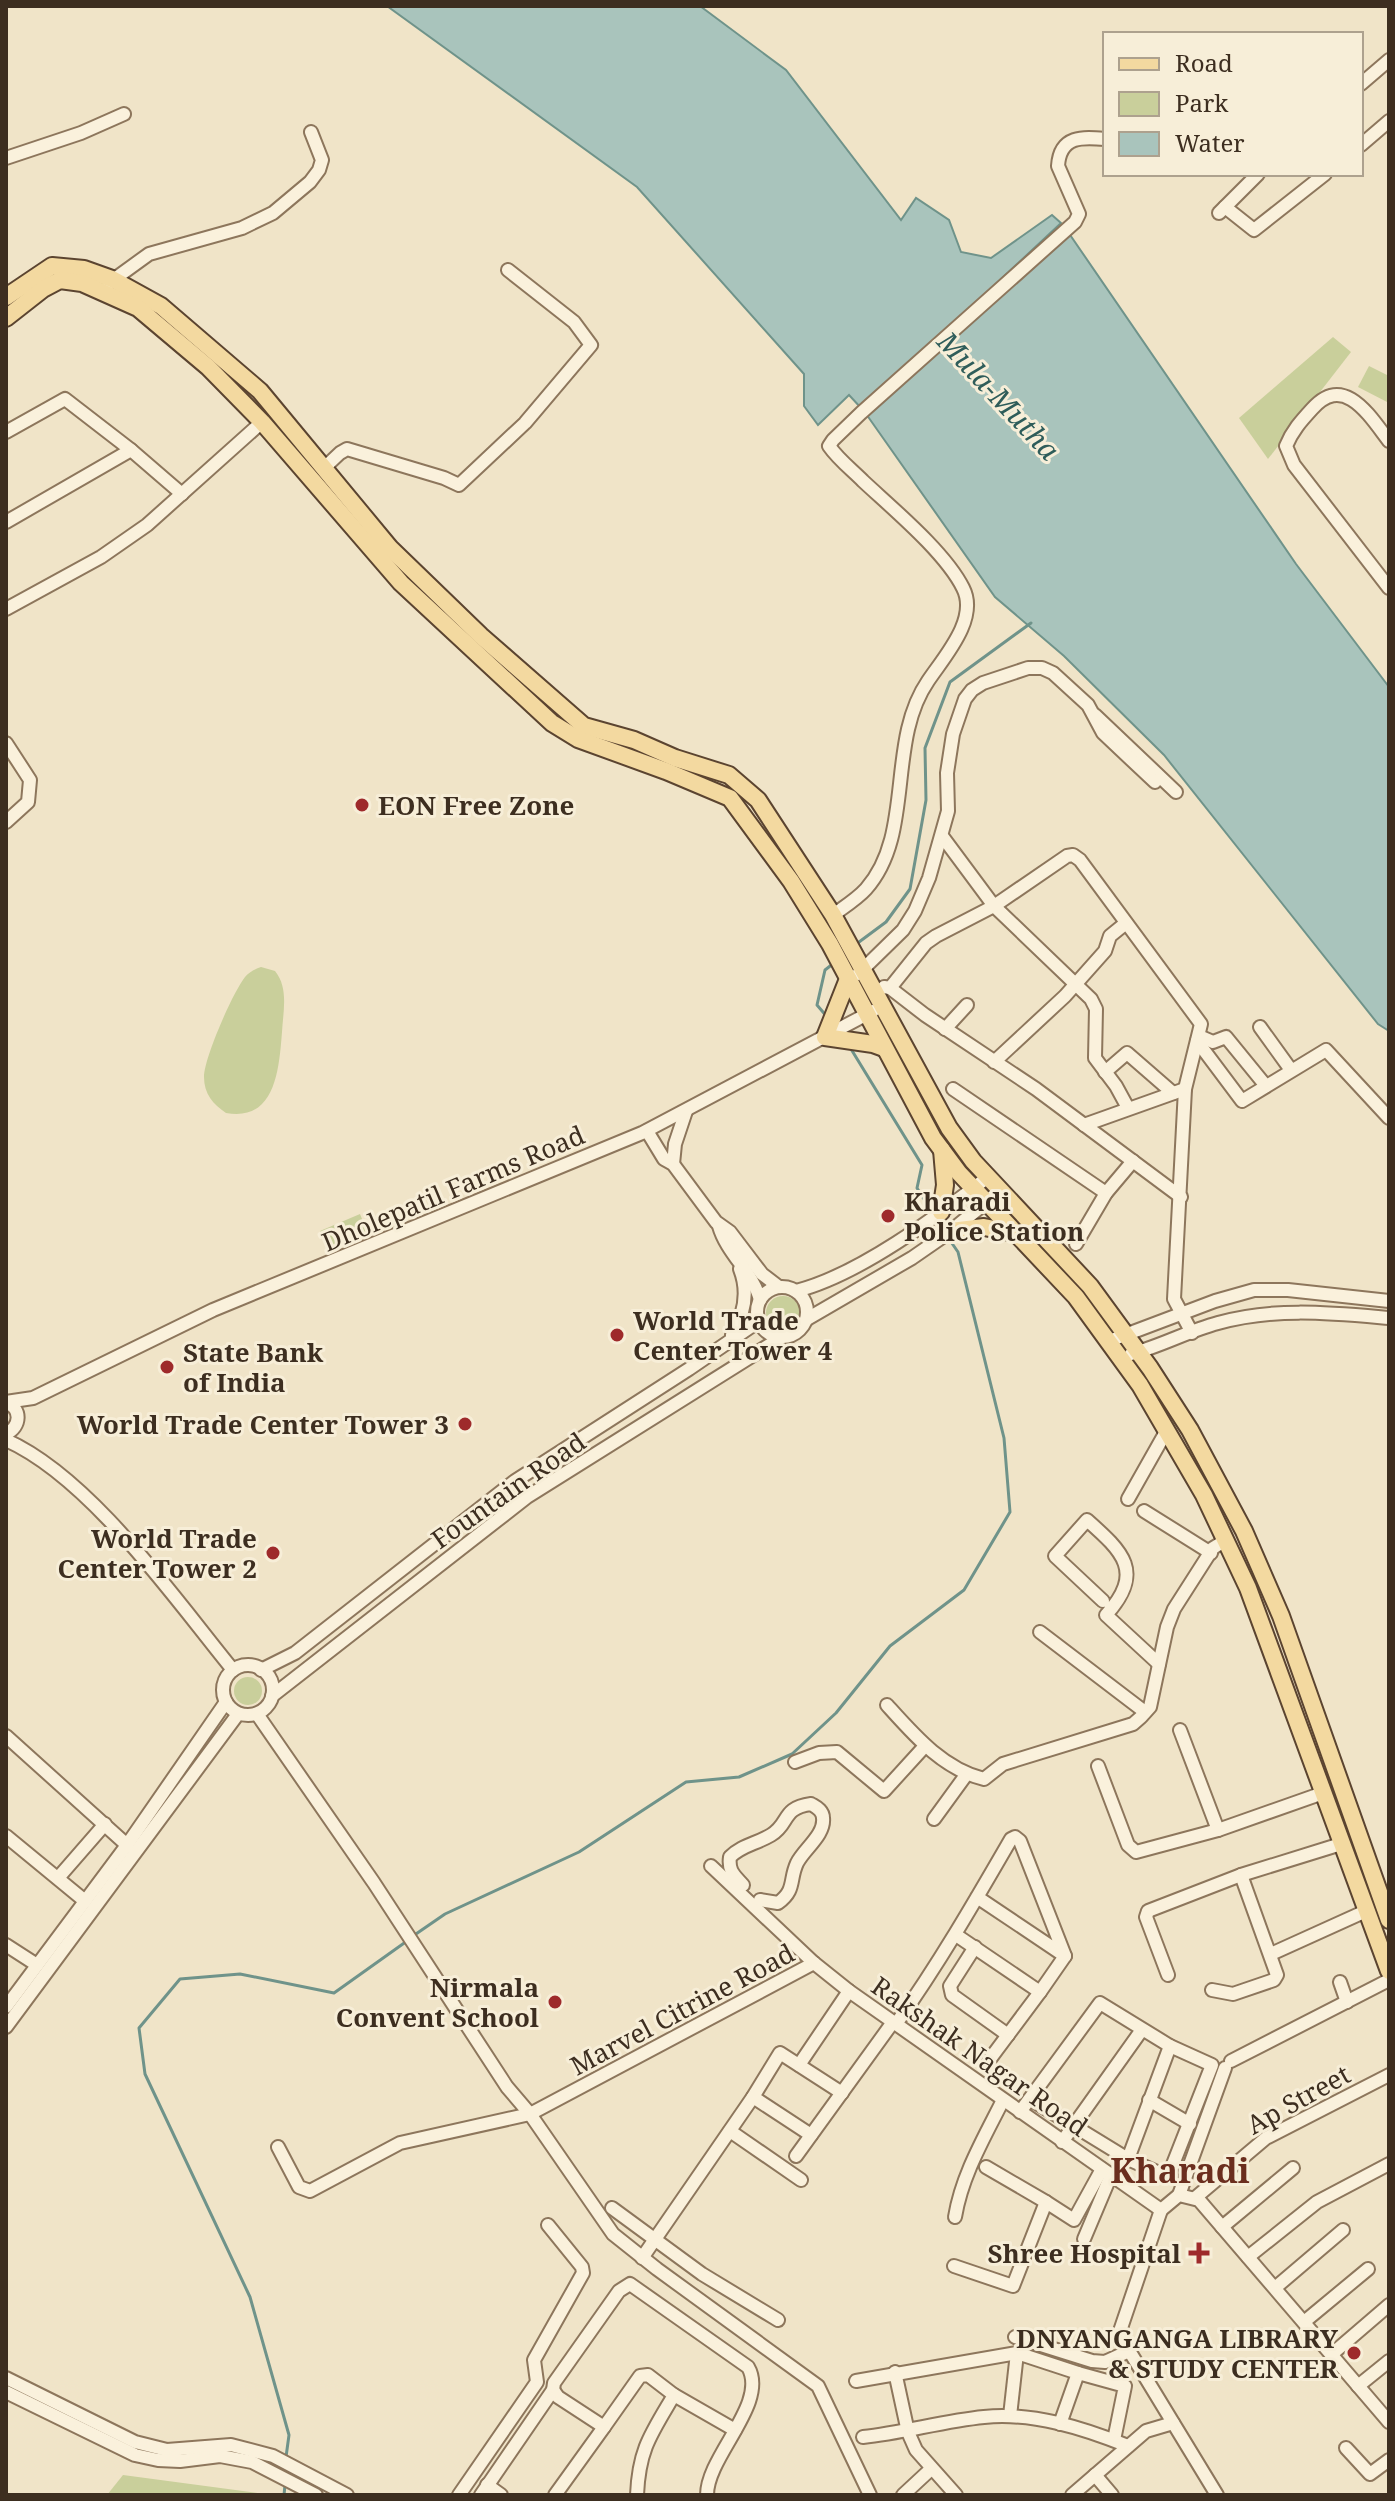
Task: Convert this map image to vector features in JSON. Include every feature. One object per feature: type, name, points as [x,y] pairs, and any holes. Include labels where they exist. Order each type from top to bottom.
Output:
[{"type":"main road","points":[[6,297],[52,266],[84,269],[138,308],[208,367],[262,422],[374,554],[481,636],[584,726],[634,740],[675,758],[729,775],[758,800],[833,915],[867,1015],[912,1102],[942,1150],[973,1188],[1076,1297],[1121,1357],[1167,1430],[1226,1540],[1263,1624],[1389,1971]]},
{"type":"main road","points":[[6,318],[43,289],[60,280],[107,285],[161,306],[260,391],[432,600],[552,723],[578,739],[730,798],[846,957],[882,995],[949,1128],[988,1177],[1090,1286],[1139,1352],[1190,1430],[1266,1579],[1389,1920]]},
{"type":"main road","points":[[846,957],[825,1037],[884,1048]]},
{"type":"main road","points":[[935,1216],[945,1185],[942,1150]]},
{"type":"main road","points":[[946,1235],[984,1227],[1015,1233]]},
{"type":"street","points":[[1363,82],[1389,60]]},
{"type":"street","points":[[6,158],[81,133],[124,114]]},
{"type":"street","points":[[1363,143],[1389,121]]},
{"type":"street","points":[[107,285],[149,254],[242,228],[273,213],[310,182],[319,170],[322,160],[311,132]]},
{"type":"street","points":[[833,915],[858,897],[880,870],[895,814],[908,724],[926,684],[954,646],[964,618],[966,596],[941,557],[829,446],[1069,228],[1079,214],[1058,166],[1062,149],[1073,140],[1088,135],[1103,139]]},
{"type":"street","points":[[1256,176],[1222,210],[1254,230],[1322,176]]},
{"type":"street","points":[[323,469],[347,449],[459,485],[525,423],[591,345],[574,322],[508,270]]},
{"type":"street","points":[[1389,441],[1354,400],[1338,393],[1327,395],[1317,403],[1292,432],[1286,446],[1294,465],[1389,588]]},
{"type":"street","points":[[6,432],[65,399],[182,494]]},
{"type":"street","points":[[6,609],[101,557],[147,525],[262,422]]},
{"type":"street","points":[[6,522],[131,450]]},
{"type":"street","points":[[846,957],[903,930],[915,911],[942,836],[948,811],[948,754],[965,699],[972,690],[1028,668],[1042,668],[1053,673],[1176,792]]},
{"type":"street","points":[[1093,713],[1103,733],[1155,782]]},
{"type":"street","points":[[6,743],[30,780],[28,802],[6,822]]},
{"type":"street","points":[[942,836],[994,906],[1091,999],[1096,1009],[1095,1058],[1128,1108]]},
{"type":"street","points":[[1181,1197],[994,1062],[945,1029],[882,995],[926,943],[994,906],[1067,856],[1073,855],[1080,860],[1201,1024],[1179,1091],[1181,1197],[1174,1299],[1192,1333]]},
{"type":"street","points":[[994,1062],[1076,984],[1105,951],[1110,936],[1126,923]]},
{"type":"street","name":"Dholepatil Farms Road","points":[[6,1402],[33,1398],[213,1310],[652,1129],[867,1015],[882,995]]},
{"type":"street","points":[[945,1029],[967,1005]]},
{"type":"street","points":[[1260,1027],[1291,1070]]},
{"type":"street","points":[[1198,1038],[1213,1042],[1226,1037],[1266,1086]]},
{"type":"street","points":[[1198,1038],[1242,1101],[1326,1050],[1389,1118]]},
{"type":"street","points":[[1105,1072],[1127,1053],[1179,1091]]},
{"type":"street","points":[[953,1089],[1106,1193]]},
{"type":"street","points":[[1084,1125],[1179,1091]]},
{"type":"street","points":[[686,1111],[673,1159],[719,1226],[724,1242],[753,1283],[760,1300]]},
{"type":"street","points":[[652,1129],[664,1159],[673,1159]]},
{"type":"street","points":[[1076,1244],[1106,1193],[1133,1161]]},
{"type":"street","points":[[719,1226],[730,1232],[762,1274],[779,1287],[796,1291],[823,1282],[901,1239],[988,1177]]},
{"type":"street","name":"Fountain Road","points":[[257,1714],[266,1707],[272,1696],[527,1497],[782,1337],[795,1333],[807,1319],[946,1235],[1001,1190]]},
{"type":"street","points":[[728,1343],[739,1323],[745,1301],[738,1262]]},
{"type":"street","points":[[779,1287],[768,1291],[760,1300],[757,1311],[759,1321],[768,1332],[782,1337]]},
{"type":"street","points":[[1109,1341],[1215,1301],[1254,1290],[1288,1290],[1389,1301]]},
{"type":"street","points":[[796,1291],[806,1305],[807,1319]]},
{"type":"street","points":[[1121,1357],[1217,1323],[1275,1311],[1389,1318]]},
{"type":"street","name":"Fountain Road","points":[[233,1670],[245,1666],[261,1670],[295,1653],[515,1481],[759,1321]]},
{"type":"street","name":"Dholepatil Farms Road","points":[[6,1434],[33,1398]]},
{"type":"street","points":[[6,1402],[14,1407],[29,1451]]},
{"type":"street","points":[[1128,1499],[1167,1430]]},
{"type":"street","points":[[6,1440],[29,1451],[112,1524],[233,1670],[223,1688],[226,1702],[238,1714],[257,1714],[374,1883],[507,2087],[530,2114],[613,2234],[818,2386],[870,2495]]},
{"type":"street","points":[[1144,1511],[1211,1553]]},
{"type":"street","points":[[1103,1601],[1055,1556],[1087,1520],[1118,1548],[1126,1567],[1124,1592],[1106,1615],[1159,1664]]},
{"type":"street","points":[[887,1705],[925,1746],[966,1775],[984,1779],[1003,1764],[1133,1724],[1150,1707],[1167,1627],[1174,1609],[1211,1553],[1226,1540]]},
{"type":"street","points":[[1040,1632],[1145,1712]]},
{"type":"street","points":[[261,1670],[270,1679],[272,1696]]},
{"type":"street","points":[[6,2007],[127,1845],[226,1702]]},
{"type":"street","points":[[6,2027],[238,1714]]},
{"type":"street","points":[[1180,1730],[1218,1830]]},
{"type":"street","points":[[6,1736],[127,1845]]},
{"type":"street","points":[[795,1762],[819,1753],[837,1752],[884,1791],[925,1746]]},
{"type":"street","points":[[1098,1766],[1131,1850],[1146,1851],[1218,1830],[1323,1793]]},
{"type":"street","points":[[934,1819],[966,1775]]},
{"type":"street","points":[[811,1804],[820,1809],[824,1818],[819,1832],[796,1864],[791,1889],[778,1903],[758,1903],[732,1875],[730,1857],[745,1845],[772,1835],[792,1809],[811,1804]]},
{"type":"street","points":[[58,1878],[105,1824]]},
{"type":"street","points":[[6,1836],[85,1901]]},
{"type":"street","points":[[796,2156],[956,1935],[1015,1837],[1020,1841],[1065,1956]]},
{"type":"street","points":[[1168,1975],[1146,1917],[1148,1911],[1241,1875],[1341,1844]]},
{"type":"street","name":"Marvel Citrine Road","points":[[278,2147],[299,2187],[310,2191],[400,2143],[530,2114],[814,1963],[758,1903],[711,1866]]},
{"type":"street","points":[[1212,1990],[1233,1994],[1274,1980],[1277,1975],[1241,1875]]},
{"type":"street","points":[[977,1897],[1065,1956]]},
{"type":"street","points":[[1271,1954],[1366,1911]]},
{"type":"street","points":[[956,1935],[1040,1992]]},
{"type":"street","points":[[6,1945],[37,1965]]},
{"type":"street","points":[[975,1947],[950,1986],[952,1995],[1008,2035]]},
{"type":"street","points":[[987,2063],[1065,1956]]},
{"type":"street","name":"Rakshak Nagar Road","points":[[814,1963],[849,1991],[1161,2210]]},
{"type":"street","points":[[1217,2495],[1119,2334],[1161,2210],[1179,2195],[1228,2064],[1389,1980]]},
{"type":"street","points":[[1340,1982],[1347,2002]]},
{"type":"street","points":[[799,2065],[849,1991]]},
{"type":"street","points":[[1020,2112],[1100,2003],[1141,2031],[1212,2065],[1168,2177],[1128,2159],[1030,2099]]},
{"type":"street","points":[[1062,2142],[1141,2031]]},
{"type":"street","points":[[1128,2159],[1170,2046]]},
{"type":"street","points":[[642,2258],[780,2053],[842,2093]]},
{"type":"street","name":"Ap Street","points":[[1195,2198],[1266,2138],[1389,2075]]},
{"type":"street","points":[[753,2097],[811,2135]]},
{"type":"street","points":[[955,2217],[969,2167],[1003,2100]]},
{"type":"street","points":[[1149,2100],[1190,2124]]},
{"type":"street","points":[[730,2131],[801,2180]]},
{"type":"street","points":[[1248,2257],[1317,2202],[1389,2164]]},
{"type":"street","points":[[986,2167],[1074,2220],[1106,2172]]},
{"type":"street","points":[[1222,2227],[1293,2168]]},
{"type":"street","points":[[1084,2239],[1106,2172]]},
{"type":"street","points":[[1179,2195],[1195,2198],[1276,2287],[1388,2419]]},
{"type":"street","points":[[954,2266],[1013,2286],[1046,2202]]},
{"type":"street","points":[[612,2208],[654,2241],[778,2320]]},
{"type":"street","points":[[459,2495],[537,2382],[534,2360],[583,2273],[582,2267],[548,2225]]},
{"type":"street","points":[[1276,2287],[1343,2230]]},
{"type":"street","points":[[642,2291],[657,2269]]},
{"type":"street","points":[[1304,2322],[1368,2269]]},
{"type":"street","points":[[501,2495],[484,2490],[619,2291],[630,2284],[748,2367],[754,2381],[735,2430],[707,2482],[707,2495]]},
{"type":"street","points":[[1332,2354],[1389,2305]]},
{"type":"street","points":[[1015,2337],[1092,2361],[1105,2362],[1129,2351]]},
{"type":"street","points":[[1010,2416],[1017,2353]]},
{"type":"street","points":[[856,2381],[1017,2353],[1125,2386],[1114,2440]]},
{"type":"street","points":[[1358,2386],[1389,2361]]},
{"type":"street","points":[[895,2372],[908,2432],[916,2450],[956,2495]]},
{"type":"street","points":[[1060,2424],[1078,2373]]},
{"type":"street","points":[[555,2495],[640,2376],[648,2375],[674,2395],[735,2430]]},
{"type":"street","points":[[6,2378],[135,2442],[167,2450],[231,2445],[273,2456],[347,2495]]},
{"type":"street","points":[[553,2390],[558,2397],[604,2427]]},
{"type":"street","points":[[6,2392],[135,2455],[180,2461],[220,2456],[252,2462],[316,2495]]},
{"type":"street","points":[[637,2495],[638,2465],[647,2441],[674,2395]]},
{"type":"street","points":[[863,2437],[908,2432],[983,2417],[1010,2416],[1060,2424],[1128,2446]]},
{"type":"street","points":[[1072,2495],[1146,2431],[1173,2423]]},
{"type":"street","points":[[1346,2448],[1370,2474],[1389,2460]]},
{"type":"street","points":[[903,2495],[931,2469]]},
{"type":"street","points":[[295,2484],[300,2470]]},
{"type":"street","points":[[1095,2475],[1112,2495]]},
{"type":"green space","points":[[1333,337],[1351,352],[1268,459],[1239,418]]},
{"type":"green space","points":[[1369,366],[1389,376],[1389,403],[1358,387]]},
{"type":"green space","points":[[261,967],[275,971],[284,992],[276,1076],[265,1101],[255,1109],[243,1114],[226,1113],[208,1093],[204,1083],[205,1068],[220,1026],[240,985],[248,974]]},
{"type":"green space","points":[[360,1214],[368,1234],[328,1251],[320,1231]]},
{"type":"green space","points":[[783,1296],[795,1301],[800,1313],[795,1325],[783,1330],[771,1325],[766,1313],[771,1301]]},
{"type":"green space","points":[[248,1677],[258,1681],[262,1691],[258,1701],[248,1705],[238,1701],[234,1691],[238,1681]]},
{"type":"green space","points":[[123,2475],[265,2494],[107,2495]]},
{"type":"water","points":[[387,6],[700,6],[786,70],[901,220],[916,198],[949,220],[961,252],[991,258],[1052,215],[1061,223],[862,409],[849,395],[818,425],[804,406],[804,374],[637,187]]},
{"type":"water","name":"Mula-Mutha","points":[[1066,229],[1296,564],[1389,687],[1389,1031],[1378,1024],[1164,755],[1064,656],[995,597],[864,411]]},
{"type":"waterway","points":[[855,945],[886,922],[910,889],[926,800],[925,748],[950,682],[1031,623]]},
{"type":"waterway","points":[[828,1018],[817,1005],[825,970],[834,963]]},
{"type":"waterway","points":[[851,1049],[922,1165],[917,1188],[932,1212]]},
{"type":"waterway","points":[[937,1219],[945,1233]]},
{"type":"waterway","points":[[413,1936],[445,1914],[579,1852],[686,1782],[739,1777],[792,1754],[836,1713],[890,1646],[964,1590],[1010,1512],[1004,1438],[958,1252],[949,1239]]},
{"type":"waterway","points":[[286,2457],[289,2435],[250,2297],[145,2074],[139,2028],[180,1979],[240,1974],[334,1993],[407,1941]]},
{"type":"waterway","points":[[284,2495],[285,2485]]},
{"type":"place","name":"EON Free Zone","points":[[362,805]]},
{"type":"place","name":"Kharadi Police Station","points":[[888,1216]]},
{"type":"place","name":"World Trade Center Tower 4","points":[[617,1335]]},
{"type":"place","name":"State Bank of India","points":[[167,1367]]},
{"type":"place","name":"World Trade Center Tower 3","points":[[465,1424]]},
{"type":"place","name":"World Trade Center Tower 2","points":[[273,1553]]},
{"type":"place","name":"Nirmala Convent School","points":[[555,2002]]},
{"type":"place","name":"Shree Hospital","points":[[1199,2253]]},
{"type":"place","name":"DNYANGANGA LIBRARY & STUDY CENTER","points":[[1354,2353]]},
{"type":"district","name":"Kharadi","points":[[1180,2170]]}]
